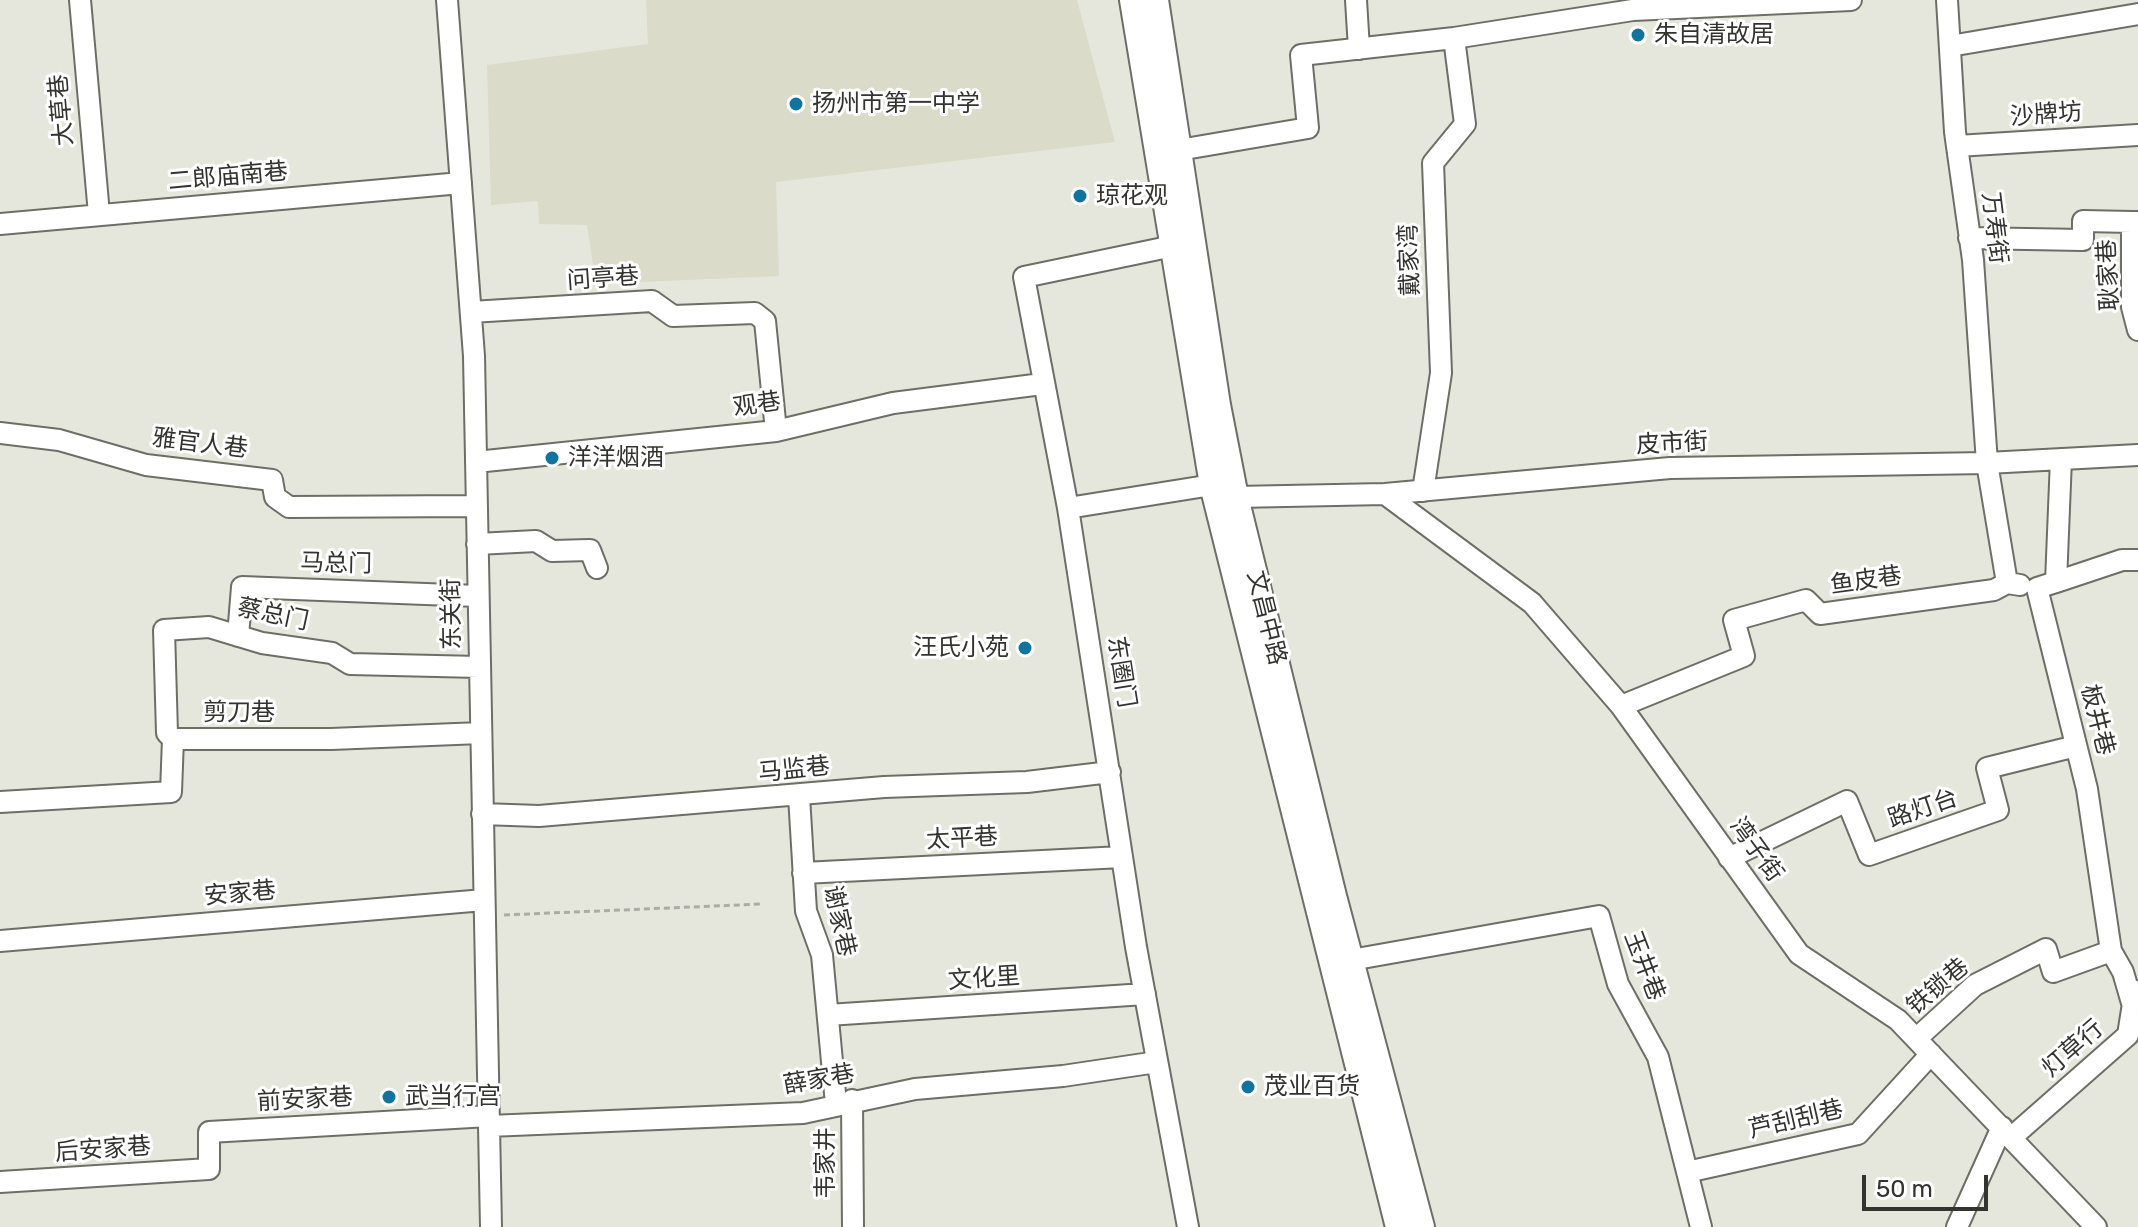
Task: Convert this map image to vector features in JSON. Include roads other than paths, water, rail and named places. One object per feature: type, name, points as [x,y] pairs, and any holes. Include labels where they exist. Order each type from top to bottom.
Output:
[{"type":"main road","name":"文昌中路","points":[[1132,0],[1212,485],[1398,1227]]},
{"type":"main road","name":"文昌中路","points":[[1156,0],[1236,497],[1351,960],[1422,1227]]},
{"type":"street","name":"大草巷","points":[[80,0],[99,214]]},
{"type":"street","name":"东关街","points":[[447,0],[471,312],[491,1227]]},
{"type":"street","points":[[1356,0],[1359,49]]},
{"type":"street","points":[[1179,150],[1308,128],[1301,55],[1454,38],[1633,10],[1851,0]]},
{"type":"street","name":"万寿街","points":[[1947,0],[1957,146],[1969,238],[1987,463],[2007,583]]},
{"type":"street","points":[[1950,46],[2138,14]]},
{"type":"street","name":"戴家湾","points":[[1423,491],[1441,373],[1433,163],[1465,124],[1454,38]]},
{"type":"street","name":"沙牌坊","points":[[1957,146],[2138,135]]},
{"type":"street","name":"二郎庙南巷","points":[[0,224],[461,183]]},
{"type":"street","points":[[1969,238],[2083,240],[2083,221],[2135,222]]},
{"type":"street","name":"耿家巷","points":[[2135,222],[2132,307],[2138,330]]},
{"type":"street","name":"东圈门","points":[[1173,246],[1024,277],[1068,508],[1122,857],[1188,1227]]},
{"type":"street","name":"问亭巷","points":[[471,312],[652,301],[673,316],[755,313],[765,321],[776,431]]},
{"type":"street","name":"观巷","points":[[476,462],[776,431],[893,403],[1042,384]]},
{"type":"street","name":"雅官人巷","points":[[0,433],[59,440],[146,465],[272,480],[275,497],[289,507],[476,506]]},
{"type":"street","name":"皮市街","points":[[1212,485],[1236,497],[1385,494],[1670,468],[1987,463],[2138,455]]},
{"type":"street","name":"板井巷","points":[[2061,459],[2047,585],[2076,746],[2087,789],[2111,951],[2123,972],[2132,1003]]},
{"type":"street","points":[[1068,508],[1212,485]]},
{"type":"street","name":"湾子街","points":[[1385,494],[1532,603],[1621,706],[1799,954],[1898,1020],[2096,1227]]},
{"type":"street","points":[[477,544],[536,541],[552,551],[590,550],[597,568]]},
{"type":"street","points":[[2047,585],[2122,560],[2138,560]]},
{"type":"street","name":"鱼皮巷","points":[[1621,706],[1744,656],[1734,620],[1806,600],[1820,614],[1994,590],[2007,583],[2047,585]]},
{"type":"street","name":"马总门","points":[[238,636],[242,587],[478,596]]},
{"type":"street","name":"蔡总门","points":[[173,739],[167,733],[164,630],[209,627],[262,643],[332,653],[350,664],[479,667]]},
{"type":"street","name":"剪刀巷","points":[[0,802],[171,792],[173,739],[331,739],[481,733]]},
{"type":"street","name":"路灯台","points":[[1729,858],[1847,801],[1869,855],[1998,810],[1987,768],[2076,746]]},
{"type":"street","name":"马监巷","points":[[482,814],[539,816],[884,787],[1027,782],[1110,772]]},
{"type":"street","name":"谢家巷","points":[[799,796],[806,911],[822,955],[828,1015],[844,1102]]},
{"type":"street","name":"太平巷","points":[[803,873],[1122,857]]},
{"type":"street","name":"安家巷","points":[[0,941],[484,908]]},
{"type":"street","name":"玉井巷","points":[[1351,960],[1599,916],[1618,984],[1658,1057],[1701,1227]]},
{"type":"street","name":"铁锁巷","points":[[1924,1047],[1975,985],[2046,949],[2053,972],[2111,951]]},
{"type":"street","name":"灯草行","points":[[2007,1132],[2128,1035],[2138,982]]},
{"type":"street","name":"文化里","points":[[828,1015],[1145,994]]},
{"type":"street","name":"芦刮刮巷","points":[[1687,1172],[1858,1134],[1924,1047]]},
{"type":"street","name":"薛家巷","points":[[489,1121],[803,1113],[844,1102],[1157,1062]]},
{"type":"street","name":"韦家井","points":[[844,1102],[853,1227]]},
{"type":"street","name":"前安家巷","points":[[209,1169],[209,1132],[489,1121]]},
{"type":"street","points":[[1957,1227],[2007,1132]]},
{"type":"street","name":"后安家巷","points":[[0,1182],[209,1169]]},
{"type":"place","name":"朱自清故居","points":[[1638,35]]},
{"type":"place","name":"扬州市第一中学","points":[[796,104]]},
{"type":"place","name":"琼花观","points":[[1080,196]]},
{"type":"place","name":"洋洋烟酒","points":[[552,458]]},
{"type":"place","name":"汪氏小苑","points":[[1025,648]]},
{"type":"place","name":"茂业百货","points":[[1248,1087]]},
{"type":"place","name":"武当行宫","points":[[389,1097]]}]
